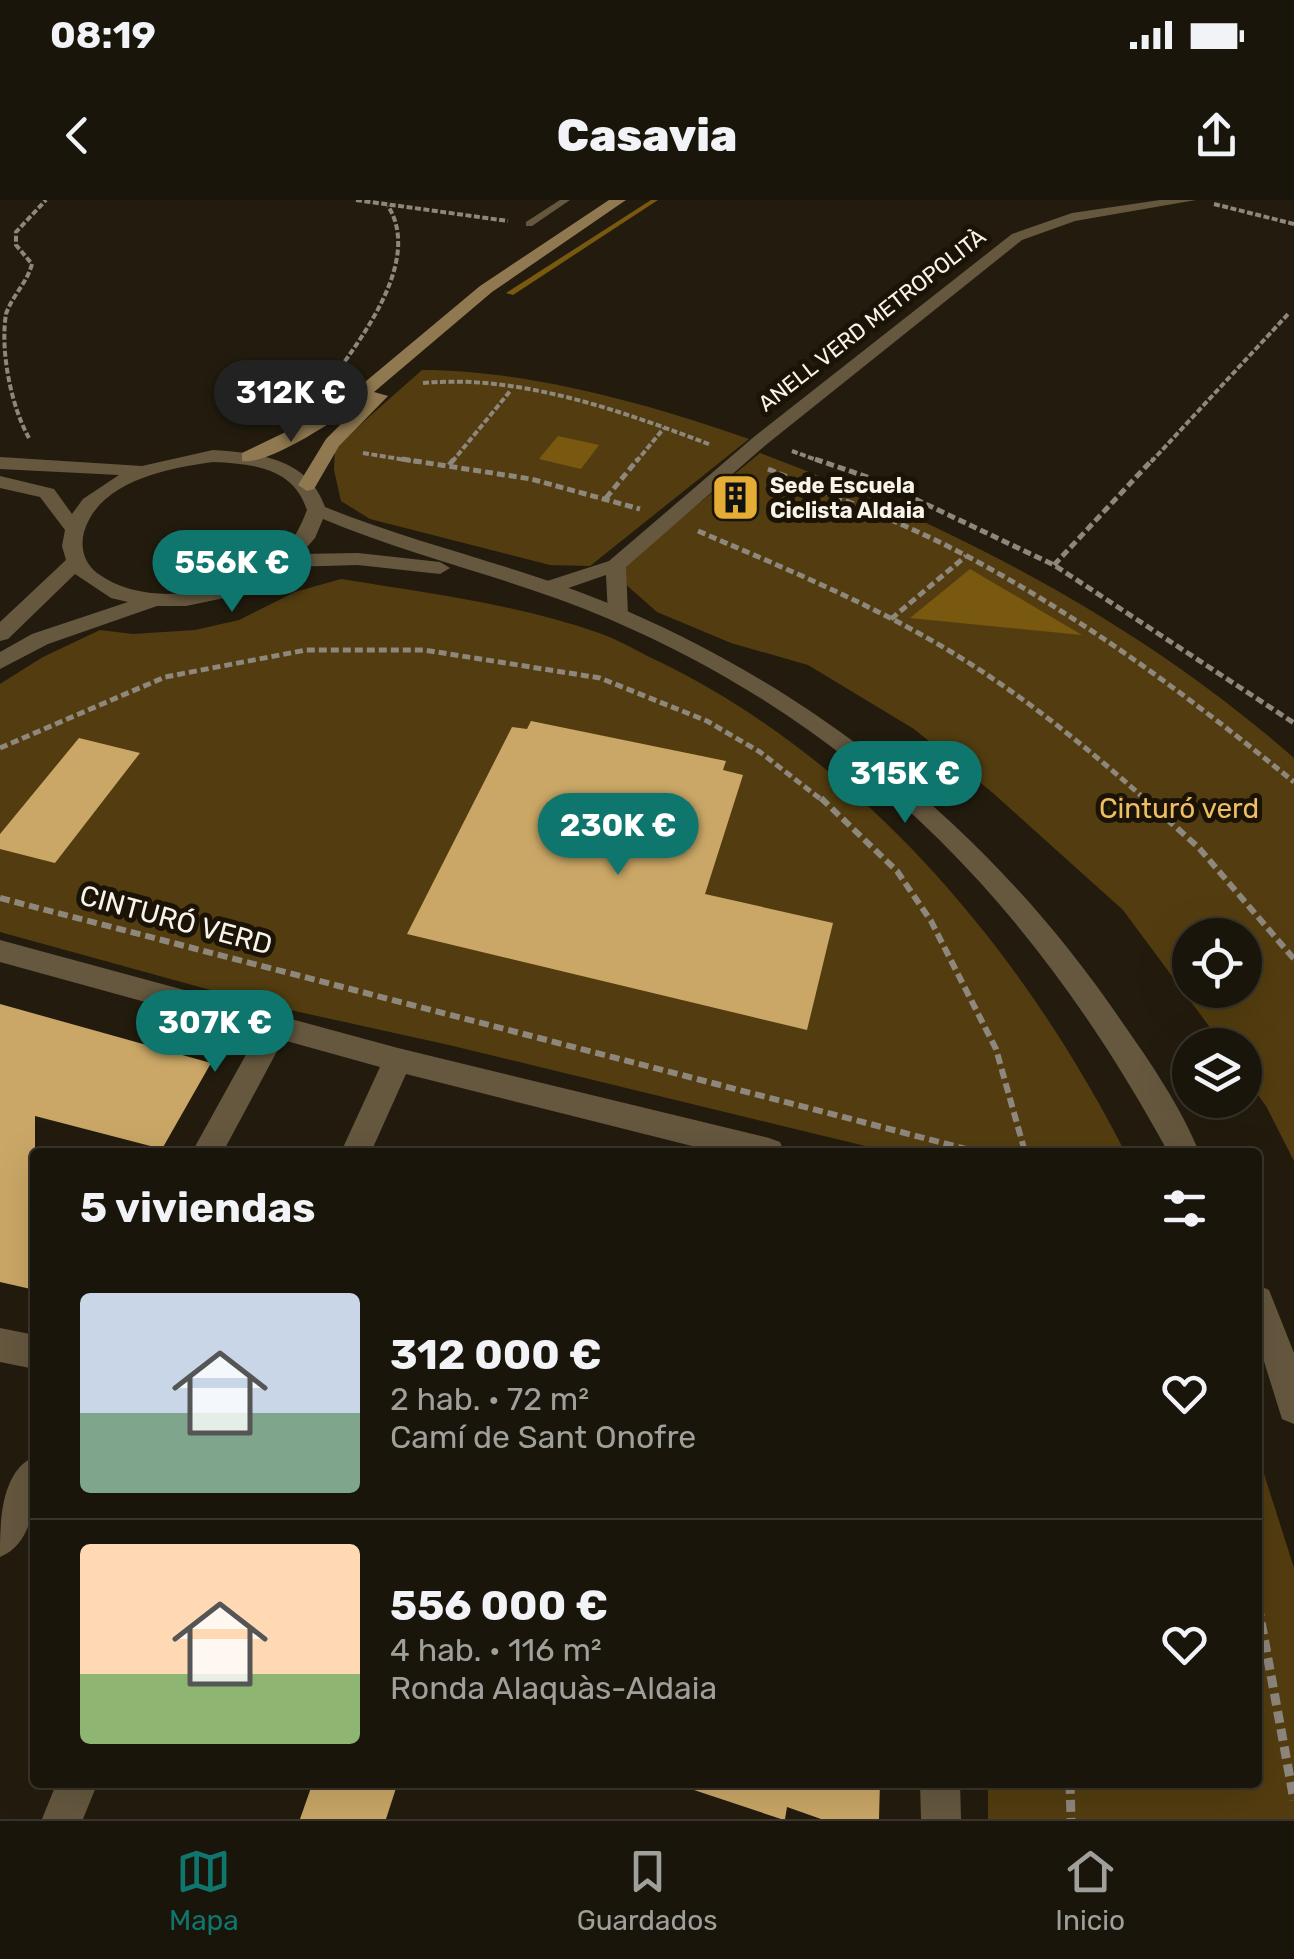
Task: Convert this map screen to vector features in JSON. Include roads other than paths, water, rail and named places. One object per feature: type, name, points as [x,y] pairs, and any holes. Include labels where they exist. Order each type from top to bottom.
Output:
[{"type":"main road","points":[[248,457],[304,430],[358,396],[486,289],[618,200]]},
{"type":"main road","points":[[307,485],[332,442],[486,289]]},
{"type":"street","name":"ANELL VERD METROPOLITÀ","points":[[548,588],[616,564],[760,440],[1017,237],[1072,217],[1189,200]]},
{"type":"street","points":[[0,662],[40,638],[156,599],[228,590],[261,578],[287,561],[314,527],[317,510],[307,485],[272,463],[248,457],[177,460],[111,486],[88,506],[74,528],[72,546],[76,562],[92,580],[120,593],[156,599]]},
{"type":"street","points":[[0,463],[142,471]]},
{"type":"street","points":[[0,482],[47,493],[74,528]]},
{"type":"street","points":[[317,510],[371,534],[548,588],[618,616],[726,665],[817,721],[922,805],[1030,914],[1152,1088],[1182,1148]]},
{"type":"street","points":[[287,561],[358,559],[507,575]]},
{"type":"street","points":[[0,634],[76,562]]},
{"type":"street","points":[[616,564],[618,616]]},
{"type":"street","points":[[0,951],[398,1060],[754,1148]]},
{"type":"street","points":[[210,1148],[276,1027]]},
{"type":"street","points":[[358,1148],[398,1060]]},
{"type":"street","points":[[1262,1309],[1294,1407]]},
{"type":"street","points":[[0,1345],[30,1351]]},
{"type":"street","points":[[0,1538],[30,1483]]},
{"type":"street","points":[[62,1819],[75,1788]]},
{"type":"street","points":[[940,1788],[940,1819]]},
{"type":"lane","points":[[529,224],[566,200]]},
{"type":"waterway","points":[[510,293],[655,200]]},
{"type":"place","name":"Sede Escuela Ciclista Aldaia","points":[[735,498]]},
{"type":"park label","name":"Cinturó verd","points":[[1179,808]]}]
